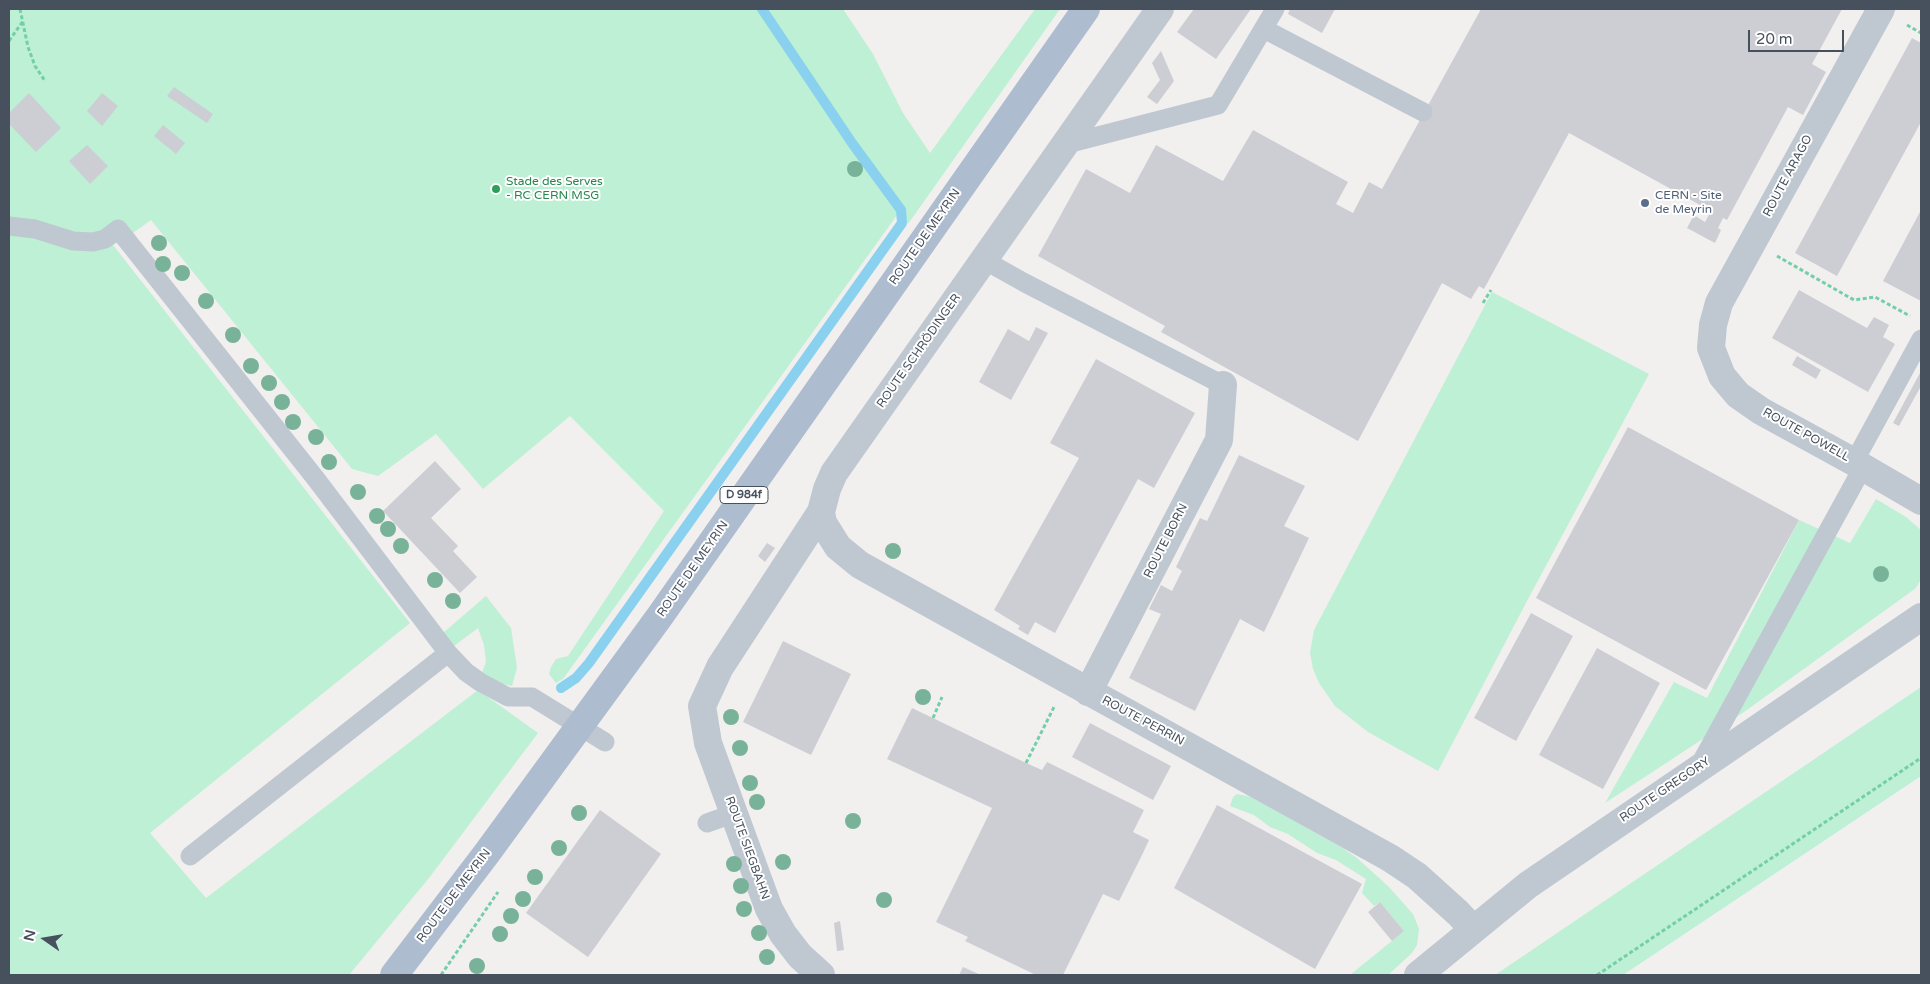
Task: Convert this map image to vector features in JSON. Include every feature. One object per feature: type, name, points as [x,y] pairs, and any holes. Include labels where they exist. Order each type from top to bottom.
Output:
[{"type":"main road","name":"ROUTE DE MEYRIN","points":[[394,975],[487,853],[660,616],[1086,9]]},
{"type":"street","name":"ROUTE SCHRÖDINGER","points":[[702,706],[720,668],[821,512],[826,489],[834,472],[1160,9]]},
{"type":"street","name":"ROUTE ARAGO","points":[[1711,348],[1712,325],[1719,303],[1881,9]]},
{"type":"street","name":"ROUTE POWELL","points":[[1711,348],[1722,376],[1738,395],[1761,411],[1858,464],[1921,502]]},
{"type":"street","name":"ROUTE BORN","points":[[1078,686],[1219,440],[1222,385]]},
{"type":"street","name":"ROUTE PERRIN","points":[[821,512],[822,523],[838,547],[860,565],[1078,686],[1225,774],[1390,858],[1418,876],[1473,929]]},
{"type":"street","name":"ROUTE GREGORY","points":[[1418,975],[1528,885],[1921,617]]},
{"type":"street","name":"ROUTE SIEGBAHN","points":[[702,706],[708,743],[769,909],[788,941],[800,956],[821,975]]},
{"type":"lane","points":[[1063,145],[1218,105],[1275,9]]},
{"type":"lane","points":[[1264,29],[1424,112]]},
{"type":"lane","points":[[9,226],[36,229],[73,241],[94,242],[105,239],[118,229],[310,472],[448,653],[466,672],[508,697],[532,697],[605,742]]},
{"type":"lane","points":[[984,260],[1222,385]]},
{"type":"lane","points":[[1698,768],[1858,464],[1921,339]]},
{"type":"lane","points":[[190,856],[448,653]]},
{"type":"lane","points":[[707,823],[735,813]]},
{"type":"path","points":[[20,9],[32,60],[45,81]]},
{"type":"path","points":[[9,41],[23,20]]},
{"type":"path","points":[[1753,243],[1854,300],[1875,297],[1914,318]]},
{"type":"path","points":[[1483,303],[1491,290]]},
{"type":"path","points":[[1026,763],[1078,686]]},
{"type":"path","points":[[933,718],[942,697]]},
{"type":"path","points":[[1597,975],[1921,758]]},
{"type":"green space","points":[[9,9],[843,9],[873,54],[903,113],[930,153],[1035,9],[1060,9],[908,224],[900,211],[563,679],[556,683],[549,674],[556,659],[568,656],[664,511],[570,416],[483,489],[436,434],[378,476],[352,469],[151,220],[113,245],[410,623],[150,833],[206,898],[478,690],[538,733],[429,878],[349,975],[9,975]]},
{"type":"green space","points":[[1492,292],[1649,374],[1438,771],[1368,732],[1335,706],[1319,683],[1313,669],[1310,653],[1314,630]]},
{"type":"green space","points":[[1876,499],[1906,517],[1921,530],[1921,579],[1916,588],[1744,712],[1605,803],[1674,682],[1707,698],[1799,520],[1850,543]]},
{"type":"green space","points":[[486,596],[511,628],[517,668],[512,686],[498,683],[481,675],[486,662],[484,645],[478,628],[454,646],[443,633]]},
{"type":"green space","points":[[1921,687],[1921,776],[1623,975],[1495,975]]},
{"type":"green space","points":[[1237,794],[1251,797],[1341,847],[1357,858],[1389,887],[1413,914],[1419,929],[1417,945],[1412,953],[1388,975],[1350,975],[1404,931],[1380,902],[1374,906],[1362,893],[1366,879],[1336,860],[1317,853],[1288,834],[1270,827],[1254,815],[1230,806],[1233,797]]},
{"type":"building","points":[[1194,9],[1251,9],[1216,59],[1177,32]]},
{"type":"building","points":[[1290,9],[1335,9],[1322,33],[1288,14]]},
{"type":"building","points":[[1481,9],[1842,9],[1812,64],[1826,72],[1803,115],[1788,107],[1727,220],[1723,218],[1718,228],[1721,230],[1715,243],[1687,228],[1694,215],[1705,222],[1711,211],[1569,133],[1484,289],[1479,286],[1471,299],[1442,283],[1358,441],[1161,332],[1165,326],[1038,256],[1086,169],[1130,193],[1156,145],[1223,181],[1253,130],[1348,182],[1336,204],[1353,213],[1369,182],[1382,189]]},
{"type":"building","points":[[1912,38],[1921,43],[1921,122],[1837,276],[1795,253]]},
{"type":"building","points":[[1161,51],[1174,81],[1157,104],[1147,97],[1160,80],[1152,63]]},
{"type":"building","points":[[174,87],[213,114],[207,123],[167,96]]},
{"type":"building","points":[[29,93],[61,128],[36,152],[9,124],[9,113]]},
{"type":"building","points":[[102,93],[118,106],[102,126],[87,111]]},
{"type":"building","points":[[163,125],[185,143],[176,154],[154,136]]},
{"type":"building","points":[[87,145],[108,166],[90,184],[69,161]]},
{"type":"building","points":[[1921,210],[1921,301],[1883,281]]},
{"type":"building","points":[[1799,290],[1867,328],[1874,317],[1889,325],[1883,337],[1895,344],[1868,392],[1772,338]]},
{"type":"building","points":[[1036,327],[1048,333],[1011,400],[979,382],[1008,329],[1029,341]]},
{"type":"building","points":[[1797,356],[1821,370],[1816,379],[1792,365]]},
{"type":"building","points":[[1096,359],[1195,413],[1154,488],[1138,479],[1055,633],[1035,622],[1028,635],[1018,629],[1020,626],[994,610],[1079,458],[1050,443]]},
{"type":"building","points":[[1921,371],[1921,386],[1899,426],[1893,423]]},
{"type":"building","points":[[1628,427],[1799,520],[1706,690],[1536,598]]},
{"type":"building","points":[[1239,455],[1305,486],[1284,526],[1309,538],[1264,632],[1240,619],[1195,711],[1129,678],[1161,614],[1149,609],[1161,585],[1172,591],[1182,571],[1176,567],[1200,518],[1207,521]]},
{"type":"building","points":[[435,461],[461,489],[431,518],[458,546],[453,551],[477,577],[460,593],[383,511]]},
{"type":"building","points":[[767,543],[775,548],[765,562],[758,556]]},
{"type":"building","points":[[1531,613],[1573,636],[1516,741],[1474,718]]},
{"type":"building","points":[[783,641],[851,674],[811,755],[743,722]]},
{"type":"building","points":[[1597,648],[1660,683],[1603,789],[1539,755]]},
{"type":"building","points":[[912,708],[1042,770],[1047,762],[1144,810],[1133,832],[1149,840],[1143,853],[1119,901],[1103,894],[1063,975],[1036,975],[965,941],[968,937],[936,922],[992,808],[887,759]]},
{"type":"building","points":[[1090,723],[1171,766],[1153,800],[1072,757]]},
{"type":"building","points":[[1217,805],[1362,884],[1315,969],[1174,888]]},
{"type":"building","points":[[600,810],[661,854],[588,957],[526,913]]},
{"type":"building","points":[[1380,902],[1404,931],[1392,941],[1368,912]]},
{"type":"building","points":[[840,921],[844,950],[837,951],[834,923]]},
{"type":"building","points":[[963,967],[981,975],[959,975]]},
{"type":"waterway","points":[[561,688],[576,678],[589,663],[902,223],[901,210],[852,143],[762,9]]},
{"type":"place","name":"Stade des Serves - RC CERN MSG","points":[[496,189]]},
{"type":"place","name":"CERN - Site de Meyrin","points":[[1645,203]]}]
